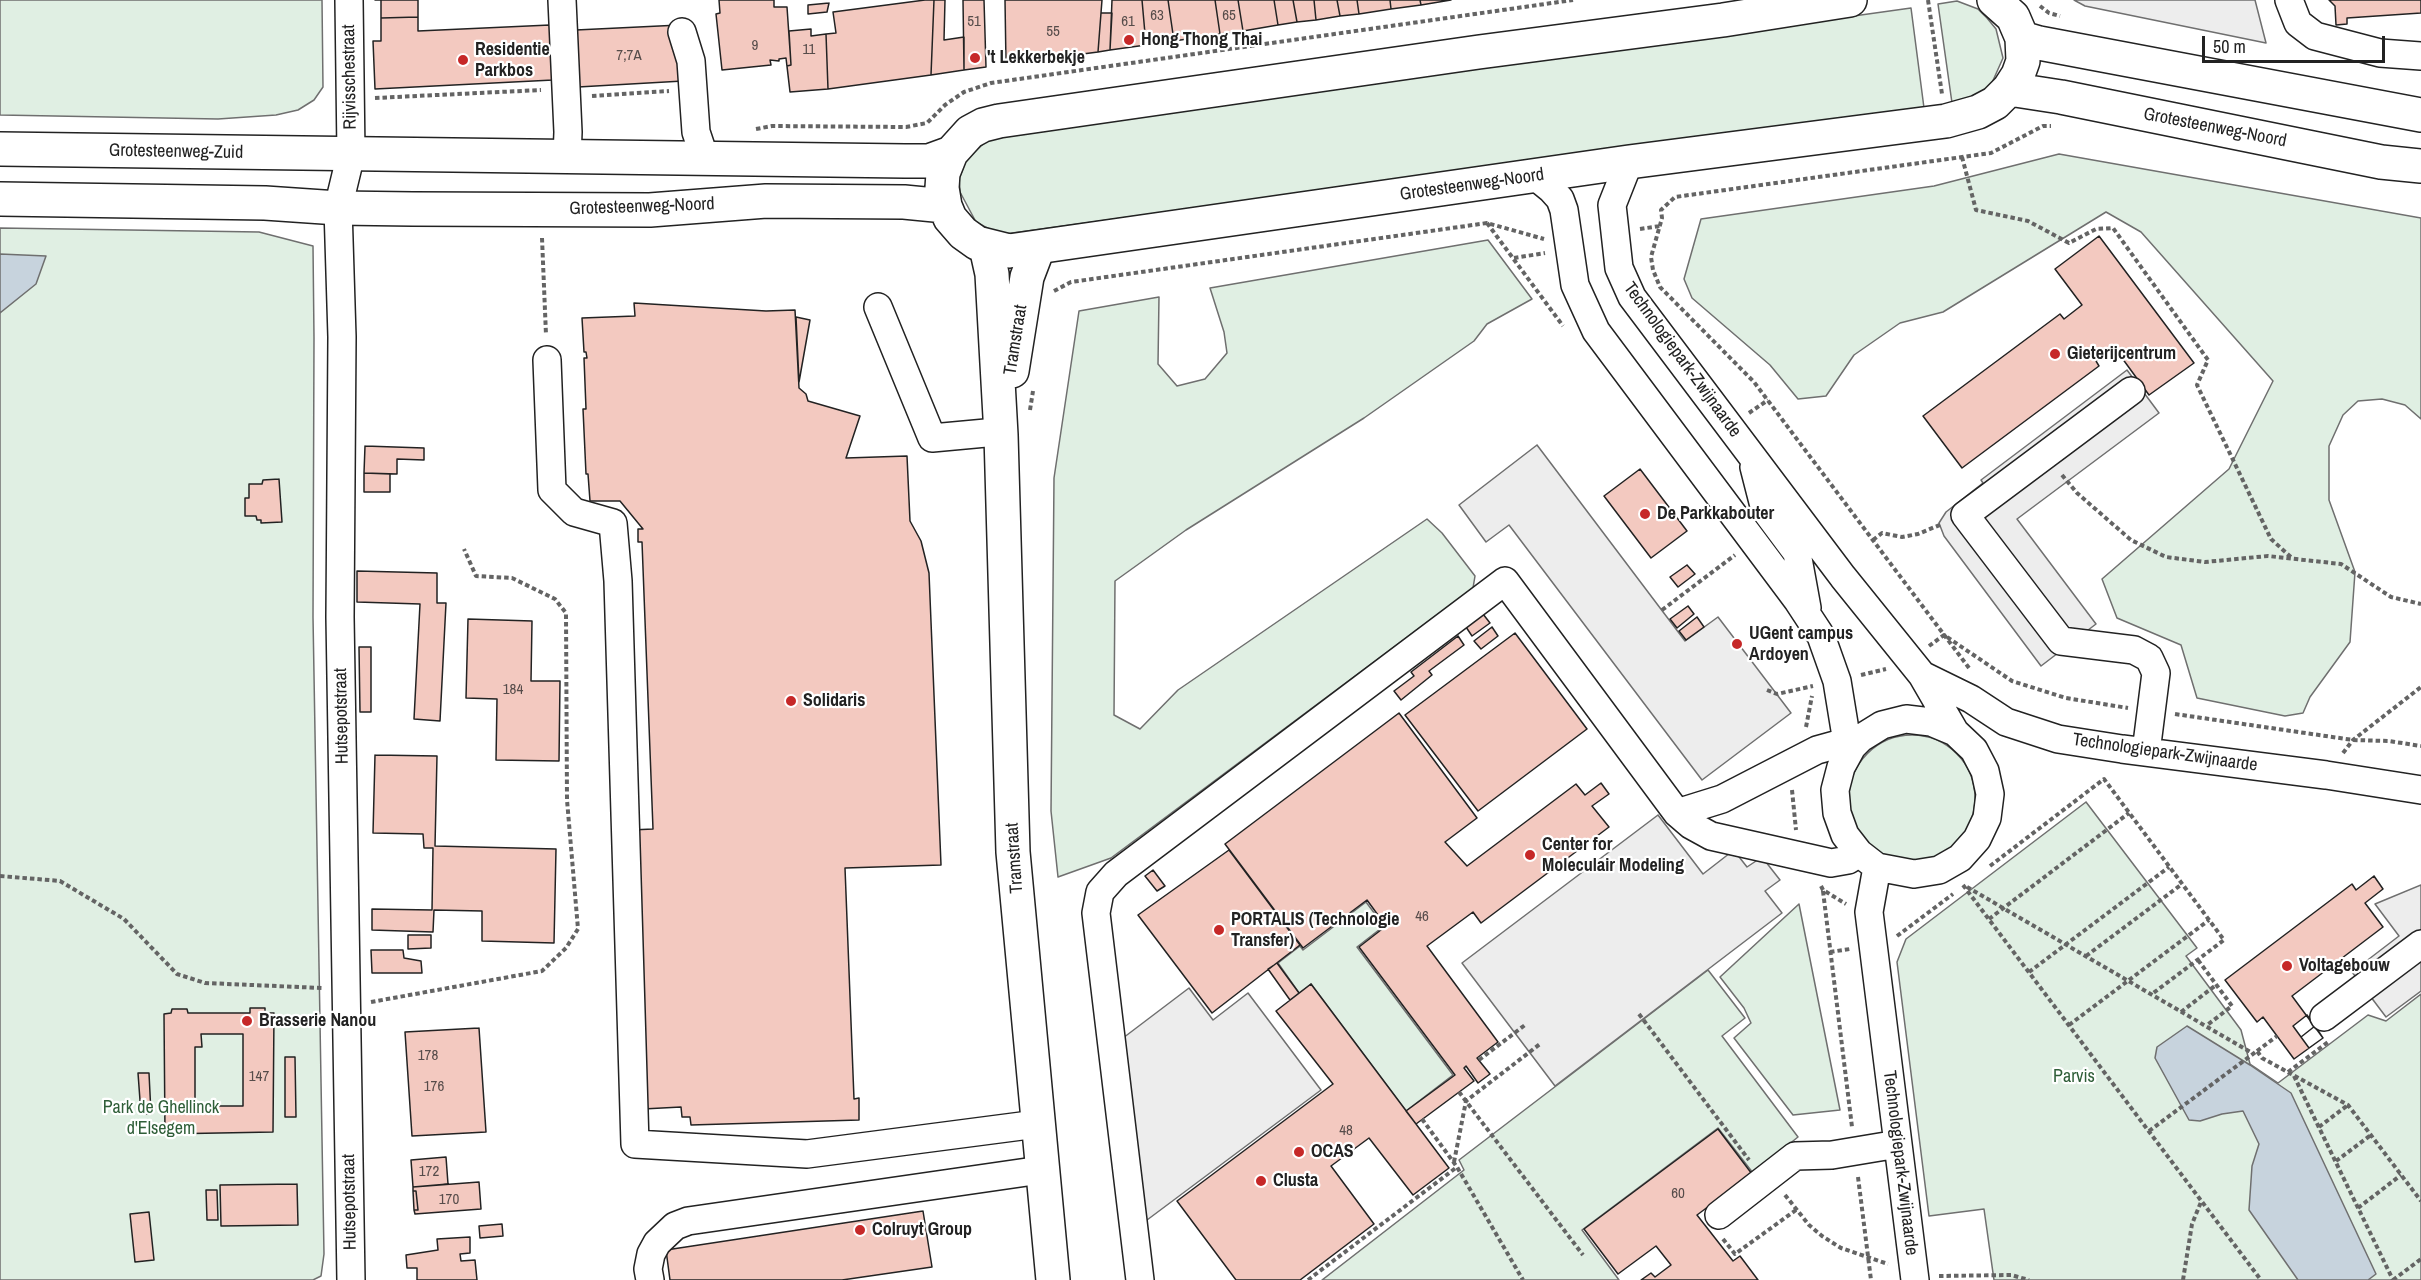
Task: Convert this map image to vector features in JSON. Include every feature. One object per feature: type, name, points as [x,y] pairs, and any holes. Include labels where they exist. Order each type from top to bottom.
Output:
[{"type":"main road","points":[[986,248],[963,233],[950,218],[942,188],[943,173],[951,153],[961,140],[977,129],[1016,118],[1850,0]]},
{"type":"main road","points":[[1997,1],[2013,17],[2022,38],[2039,43],[2421,115]]},
{"type":"main road","name":"Grotesteenweg-Noord","points":[[986,248],[1009,251],[1038,248],[1629,162],[1946,121],[1978,112],[1995,103],[2009,89],[2023,61],[2022,38]]},
{"type":"main road","name":"Grotesteenweg-Noord","points":[[2009,89],[2061,97],[2381,162],[2421,166]]},
{"type":"main road","name":"Grotesteenweg-Zuid","points":[[0,149],[351,154]]},
{"type":"main road","points":[[351,154],[929,161],[951,153]]},
{"type":"main road","points":[[0,199],[265,203],[338,208]]},
{"type":"main road","name":"Grotesteenweg-Noord","points":[[338,208],[650,210],[765,201],[904,202],[945,206]]},
{"type":"main road","name":"Tramstraat","points":[[986,248],[992,274],[1001,435],[1013,852],[1053,1280]]},
{"type":"main road","name":"Tramstraat","points":[[1001,435],[1027,277],[1038,248]]},
{"type":"street","name":"Rijvisschestraat","points":[[349,0],[351,154]]},
{"type":"street","points":[[562,0],[567,158]]},
{"type":"street","points":[[2289,0],[2298,22],[2315,36],[2380,53],[2421,56]]},
{"type":"street","points":[[682,32],[691,61],[696,132],[705,159]]},
{"type":"street","name":"Hutsepotstraat","points":[[351,154],[338,208],[342,337],[340,617],[351,1280]]},
{"type":"street","name":"Technologiepark-Zwijnaarde","points":[[1535,176],[1560,199],[1564,210],[1575,285],[1596,331],[1808,615],[1821,636],[1837,681],[1849,739],[1835,790],[1837,813],[1845,835],[1868,860],[1914,874],[1938,870],[1956,875],[1960,858],[1977,839],[1987,818],[1990,794],[1985,771],[1974,750],[1955,732],[1922,675],[1843,577],[1632,297],[1619,268],[1612,205],[1629,162]]},
{"type":"street","points":[[878,307],[932,438],[986,433],[1001,435]]},
{"type":"street","points":[[547,360],[552,490],[574,512],[612,523],[618,581],[635,1144],[807,1154],[1037,1124]]},
{"type":"street","points":[[2131,391],[1965,515],[2061,641],[2134,650],[2149,658],[2156,672],[2146,752]]},
{"type":"street","name":"Technologiepark-Zwijnaarde","points":[[1750,452],[1765,510],[1797,553],[1843,577]]},
{"type":"street","name":"Technologiepark-Zwijnaarde","points":[[1706,477],[1765,510]]},
{"type":"street","name":"Technologiepark-Zwijnaarde","points":[[1797,553],[1808,615]]},
{"type":"street","points":[[1140,1280],[1096,913],[1100,892],[1116,874],[1505,581],[1677,813],[1691,825],[1711,836],[1807,859],[1831,863],[1868,860]]},
{"type":"street","name":"Technologiepark-Zwijnaarde","points":[[1922,675],[1971,699],[2006,722],[2058,738],[2421,790]]},
{"type":"street","name":"Technologiepark-Zwijnaarde","points":[[1849,739],[1861,738],[1882,725],[1906,719],[1931,722],[1955,732]]},
{"type":"street","points":[[1677,813],[1722,800],[1795,762],[1849,739]]},
{"type":"street","name":"Technologiepark-Zwijnaarde","points":[[1868,860],[1869,912],[1898,1144],[1923,1278]]},
{"type":"street","points":[[2324,1017],[2421,944]]},
{"type":"street","points":[[1718,1223],[1767,1178],[1796,1156],[1832,1155],[1898,1144]]},
{"type":"street","points":[[650,1280],[648,1269],[651,1254],[657,1243],[675,1226],[688,1221],[1041,1170]]},
{"type":"path","points":[[750,130],[772,126],[906,127],[927,123],[945,105],[964,92],[991,83],[1573,0]]},
{"type":"path","points":[[1928,0],[1953,159],[1674,197],[1661,210],[1662,218],[1651,257],[1653,270],[1660,287],[1754,382],[1972,673]]},
{"type":"path","points":[[350,99],[693,90]]},
{"type":"path","points":[[1962,157],[1976,210],[2028,221],[2069,243],[2096,229],[2113,228],[2208,360],[2197,385],[2271,539],[2292,558]]},
{"type":"path","points":[[541,210],[547,360]]},
{"type":"path","points":[[1052,294],[1071,282],[1487,222],[1568,332]]},
{"type":"path","points":[[2046,454],[2077,494],[2131,540],[2166,557],[2205,562],[2268,556],[2341,564],[2391,597],[2421,604]]},
{"type":"path","points":[[1873,540],[1882,533],[1902,537],[1918,534],[1965,515]]},
{"type":"path","points":[[1728,545],[1742,564]]},
{"type":"path","points":[[0,876],[60,881],[124,919],[177,974],[205,983],[347,998],[542,971],[566,948],[578,929],[567,800],[566,613],[555,599],[512,578],[476,576],[464,549]]},
{"type":"path","points":[[1662,610],[1735,555]]},
{"type":"path","points":[[1944,635],[2013,681],[2066,698],[2130,708]]},
{"type":"path","points":[[1811,676],[1811,709],[1795,762],[1791,790],[1793,814],[1797,834],[1823,890],[1871,1280]]},
{"type":"path","points":[[2326,775],[2353,740],[2421,687]]},
{"type":"path","points":[[2166,713],[2353,740],[2389,741],[2421,746]]},
{"type":"path","points":[[1982,871],[2104,779],[2224,940],[2152,994]]},
{"type":"path","points":[[1989,919],[2129,813]]},
{"type":"path","points":[[2029,972],[2169,867]]},
{"type":"path","points":[[1956,875],[1973,878]]},
{"type":"path","points":[[1956,875],[2003,908],[2066,945],[2348,1105],[2421,1202]]},
{"type":"path","points":[[1956,875],[2260,1280]]},
{"type":"path","points":[[1895,937],[1956,875]]},
{"type":"path","points":[[2086,956],[2182,884]]},
{"type":"path","points":[[1823,890],[1844,903],[1869,912]]},
{"type":"path","points":[[2069,1025],[2209,920]]},
{"type":"path","points":[[2198,960],[2232,1006],[2206,1026]]},
{"type":"path","points":[[2181,1011],[2216,985]]},
{"type":"path","points":[[1639,1014],[1767,1178],[1796,1210],[1822,1236],[1841,1248],[1868,1259]]},
{"type":"path","points":[[2288,1072],[2338,1035],[2324,1017]]},
{"type":"path","points":[[1479,1060],[1525,1025]]},
{"type":"path","points":[[2149,1131],[2277,1036]]},
{"type":"path","points":[[1454,1162],[1466,1101],[1540,1044]]},
{"type":"path","points":[[2294,1075],[2358,1208],[2396,1279],[2421,1259]]},
{"type":"path","points":[[1459,1092],[1583,1255]]},
{"type":"path","points":[[2319,1127],[2348,1105]]},
{"type":"path","points":[[1422,1119],[1454,1162],[1523,1280]]},
{"type":"path","points":[[2336,1162],[2371,1135]]},
{"type":"path","points":[[1308,1280],[1457,1167]]},
{"type":"path","points":[[2358,1208],[2401,1175]]},
{"type":"path","points":[[2183,1280],[2192,1224],[2201,1201]]},
{"type":"path","points":[[1718,1223],[1735,1254],[1796,1210]]},
{"type":"path","points":[[1923,1278],[2011,1275],[2029,1280]]},
{"type":"green space","points":[[0,0],[322,0],[323,87],[314,100],[298,110],[276,115],[218,119],[0,115]]},
{"type":"green space","points":[[1957,1],[1978,9],[1996,29],[2003,58],[1991,85],[1970,99],[1952,103],[1938,4]]},
{"type":"green space","points":[[1911,8],[1924,108],[1005,234],[976,222],[960,192],[959,179],[967,158],[988,140],[1009,134]]},
{"type":"green space","points":[[2059,154],[2421,218],[2421,419],[2405,405],[2382,399],[2358,401],[2343,415],[2329,446],[2329,500],[2355,572],[2350,642],[2310,697],[2303,713],[2285,716],[2197,698],[2181,645],[2117,618],[2102,579],[2229,469],[2273,381],[2141,232],[2106,212],[1943,312],[1900,323],[1854,355],[1826,396],[1798,399],[1770,365],[1692,298],[1684,279],[1701,219],[1934,186]]},
{"type":"green space","name":"Park de Ghellinck d'Elsegem","points":[[0,228],[259,232],[313,246],[313,617],[324,1254],[321,1276],[313,1280],[0,1280]]},
{"type":"green space","points":[[1488,240],[1532,299],[1487,324],[1474,341],[1364,418],[1186,530],[1115,581],[1114,715],[1140,729],[1178,690],[1427,519],[1442,533],[1475,576],[1473,588],[1111,858],[1058,877],[1051,811],[1054,478],[1079,311],[1159,297],[1158,364],[1177,386],[1205,379],[1227,353],[1224,332],[1210,288]]},
{"type":"green space","points":[[1912,735],[1936,740],[1956,754],[1970,774],[1975,798],[1970,822],[1956,842],[1936,856],[1912,861],[1888,856],[1868,842],[1854,822],[1849,798],[1854,774],[1868,754],[1888,740]]},
{"type":"green space","name":"Parvis","points":[[2086,802],[2197,948],[2186,956],[2241,1030],[2250,1064],[2278,1083],[2368,1015],[2386,1021],[2421,994],[2421,1280],[1994,1280],[1984,1209],[1929,1216],[1897,962],[1906,939]]},
{"type":"green space","points":[[1366,902],[1384,926],[1357,947],[1453,1075],[1406,1111],[1311,984],[1299,993],[1278,963],[1300,946],[1303,950]]},
{"type":"green space","points":[[1799,904],[1840,1110],[1793,1115],[1734,1038],[1751,1023],[1744,1008],[1720,977]]},
{"type":"green space","points":[[1708,970],[1745,1018],[1722,1036],[1798,1137],[1753,1173],[1718,1128],[1582,1230],[1619,1280],[1322,1280],[1464,1170],[1459,1160]]},
{"type":"shaded area","points":[[2074,0],[2255,0],[2266,43],[2085,6]]},
{"type":"shaded area","points":[[0,254],[46,256],[36,284],[0,313]]},
{"type":"shaded area","points":[[2127,370],[2159,413],[2017,519],[2096,624],[2041,666],[1944,536],[1939,523],[1946,512],[1983,483],[1981,480]]},
{"type":"shaded area","points":[[1537,445],[1685,641],[1718,617],[1791,713],[1702,780],[1509,525],[1486,542],[1459,505]]},
{"type":"shaded area","points":[[1658,815],[1703,874],[1730,853],[1736,853],[1747,867],[1762,857],[1780,880],[1765,891],[1782,913],[1555,1086],[1462,963]]},
{"type":"shaded area","points":[[2421,885],[2421,991],[2386,1017],[2352,972],[2399,936],[2375,904]]},
{"type":"shaded area","points":[[1189,988],[1213,1020],[1248,993],[1321,1090],[1143,1223],[1123,1038]]},
{"type":"shaded area","points":[[2187,1026],[2291,1093],[2376,1274],[2368,1280],[2298,1280],[2249,1210],[2252,1166],[2259,1144],[2243,1111],[2222,1114],[2200,1121],[2189,1120],[2155,1058],[2157,1047]]},
{"type":"building","points":[[381,0],[418,0],[418,17],[381,18]]},
{"type":"building","points":[[719,0],[774,0],[774,7],[787,7],[791,65],[787,66],[790,92],[786,58],[779,59],[779,61],[770,60],[771,65],[722,70],[716,14],[720,13]]},
{"type":"building","points":[[934,0],[931,75],[828,89],[826,34],[836,33],[833,12]]},
{"type":"building","points":[[934,0],[945,0],[944,40],[964,37],[964,70],[931,75]]},
{"type":"building","points":[[963,0],[984,0],[986,67],[964,70]]},
{"type":"building","points":[[1005,0],[1102,0],[1098,52],[1006,64]]},
{"type":"building","points":[[1112,0],[1142,0],[1146,45],[1110,50]]},
{"type":"building","points":[[1142,0],[1168,0],[1174,41],[1146,45]]},
{"type":"building","points":[[1168,0],[1215,0],[1220,34],[1174,41]]},
{"type":"building","points":[[1215,0],[1238,0],[1243,31],[1220,34]]},
{"type":"building","points":[[1238,0],[1274,0],[1278,25],[1243,31]]},
{"type":"building","points":[[1274,0],[1293,0],[1297,22],[1278,25]]},
{"type":"building","points":[[1293,0],[1314,0],[1316,20],[1297,22]]},
{"type":"building","points":[[1314,0],[1337,0],[1340,16],[1316,20]]},
{"type":"building","points":[[1337,0],[1357,0],[1359,14],[1340,16]]},
{"type":"building","points":[[1357,0],[1390,0],[1391,9],[1359,14]]},
{"type":"building","points":[[1390,0],[1420,0],[1421,5],[1391,9]]},
{"type":"building","points":[[1420,0],[1451,0],[1421,5]]},
{"type":"building","points":[[2329,0],[2421,0],[2421,13],[2347,18],[2347,24],[2336,25],[2335,6]]},
{"type":"building","points":[[829,3],[827,12],[808,14],[808,5]]},
{"type":"building","points":[[1101,13],[1112,13],[1110,50],[1098,52]]},
{"type":"building","name":"Residentie Parkbos","points":[[418,17],[418,31],[550,25],[553,80],[375,89],[373,41],[381,41],[381,18]]},
{"type":"building","name":"Residentie Parkbos","points":[[680,25],[683,81],[578,87],[576,30]]},
{"type":"building","points":[[811,29],[811,36],[826,34],[828,89],[790,92],[787,66],[791,65],[789,31]]},
{"type":"building","name":"Gieterijcentrum","points":[[2099,236],[2194,363],[2149,395],[2114,347],[2096,361],[2099,366],[1962,468],[1923,416],[2060,314],[2064,319],[2082,305],[2055,269]]},
{"type":"building","name":"Solidaris","points":[[634,303],[766,311],[795,310],[799,388],[806,394],[808,401],[860,416],[846,458],[907,456],[910,521],[921,541],[929,573],[941,865],[845,868],[854,1099],[859,1098],[859,1120],[691,1125],[690,1117],[682,1117],[681,1107],[643,1109],[631,830],[653,829],[642,542],[638,542],[638,529],[643,529],[620,501],[590,501],[588,474],[586,474],[583,409],[586,409],[584,358],[587,358],[584,352],[582,318],[635,316]]},
{"type":"building","points":[[796,317],[810,320],[799,382]]},
{"type":"building","points":[[365,446],[424,448],[424,460],[397,459],[397,474],[364,473]]},
{"type":"building","name":"De Parkkabouter","points":[[1640,469],[1687,531],[1651,558],[1604,496]]},
{"type":"building","points":[[364,473],[390,474],[390,492],[364,492]]},
{"type":"building","points":[[279,479],[282,522],[261,523],[256,516],[245,516],[245,498],[249,498],[249,484],[262,484],[263,480]]},
{"type":"building","points":[[1687,565],[1695,574],[1678,587],[1670,577]]},
{"type":"building","points":[[357,571],[437,573],[437,603],[446,603],[440,721],[414,719],[420,604],[357,602]]},
{"type":"building","points":[[1688,606],[1694,614],[1677,628],[1670,619]]},
{"type":"building","points":[[1483,614],[1490,623],[1472,636],[1466,627]]},
{"type":"building","points":[[1697,617],[1704,627],[1686,640],[1679,631]]},
{"type":"building","points":[[468,619],[532,621],[531,681],[560,681],[559,761],[496,760],[497,699],[466,698]]},
{"type":"building","points":[[1492,627],[1498,636],[1481,649],[1474,641]]},
{"type":"building","points":[[1515,633],[1587,729],[1478,811],[1405,715]]},
{"type":"building","points":[[1458,636],[1464,645],[1429,671],[1432,675],[1401,700],[1394,691],[1414,676],[1411,672]]},
{"type":"building","points":[[359,647],[371,647],[371,712],[360,712]]},
{"type":"building","points":[[1399,713],[1477,818],[1445,842],[1467,866],[1576,784],[1585,795],[1601,783],[1609,794],[1592,806],[1609,827],[1481,923],[1473,912],[1427,946],[1498,1042],[1477,1058],[1490,1074],[1478,1083],[1466,1066],[1464,1068],[1474,1081],[1416,1124],[1406,1111],[1455,1075],[1359,947],[1386,926],[1367,900],[1303,948],[1225,844]]},
{"type":"building","points":[[375,755],[437,756],[435,846],[556,849],[554,943],[482,941],[482,911],[434,910],[433,932],[372,930],[372,909],[432,910],[433,848],[424,848],[423,834],[373,833]]},
{"type":"building","name":"PORTALIS (Technologie Transfer)","points":[[1229,850],[1300,945],[1212,1013],[1138,915]]},
{"type":"building","points":[[1153,870],[1165,886],[1157,891],[1145,876]]},
{"type":"building","name":"Voltagebouw","points":[[2374,876],[2383,889],[2365,903],[2383,927],[2292,996],[2323,1038],[2294,1059],[2263,1017],[2257,1022],[2225,980],[2352,884],[2356,890]]},
{"type":"building","points":[[408,935],[431,935],[431,948],[408,949]]},
{"type":"building","points":[[371,950],[403,950],[404,958],[421,961],[422,973],[372,973]]},
{"type":"building","points":[[1277,963],[1299,993],[1290,1000],[1268,969]]},
{"type":"building","points":[[1311,984],[1449,1168],[1413,1195],[1369,1138],[1331,1166],[1374,1224],[1300,1280],[1236,1280],[1177,1201],[1333,1084],[1276,1011]]},
{"type":"building","points":[[250,1008],[265,1008],[265,1013],[274,1013],[273,1132],[165,1134],[164,1014],[171,1013],[172,1009],[187,1009],[188,1013],[250,1013]],"holes":[[[201,1034],[243,1034],[243,1106],[195,1106],[195,1047],[202,1047]]]},
{"type":"building","points":[[2307,1015],[2315,1026],[2301,1037],[2293,1026]]},
{"type":"building","points":[[2315,1026],[2323,1038],[2309,1048],[2301,1037]]},
{"type":"building","points":[[479,1028],[486,1132],[412,1136],[405,1032]]},
{"type":"building","points":[[285,1057],[295,1057],[296,1117],[285,1117]]},
{"type":"building","points":[[138,1073],[149,1073],[151,1114],[141,1114]]},
{"type":"building","points":[[1718,1129],[1752,1174],[1697,1215],[1733,1261],[1740,1256],[1758,1280],[1641,1280],[1651,1273],[1655,1277],[1671,1265],[1656,1246],[1618,1274],[1584,1229]]},
{"type":"building","points":[[446,1157],[448,1184],[413,1187],[411,1160]]},
{"type":"building","points":[[479,1182],[481,1209],[415,1214],[414,1210],[418,1210],[416,1191],[413,1191],[413,1187]]},
{"type":"building","points":[[297,1184],[298,1225],[221,1226],[220,1185]]},
{"type":"building","points":[[206,1190],[217,1190],[218,1220],[207,1220]]},
{"type":"building","points":[[413,1191],[416,1191],[418,1210],[414,1210]]},
{"type":"building","name":"Colruyt Group","points":[[923,1211],[932,1267],[842,1280],[670,1280],[666,1250]]},
{"type":"building","points":[[149,1212],[154,1260],[135,1262],[130,1214]]},
{"type":"building","points":[[502,1224],[503,1236],[480,1238],[479,1226]]},
{"type":"building","points":[[470,1237],[470,1253],[460,1254],[461,1261],[475,1260],[477,1280],[417,1280],[417,1268],[407,1268],[406,1255],[438,1250],[437,1239]]},
{"type":"place","name":"Hong Thong Thai","points":[[1129,40]]},
{"type":"place","name":"'t Lekkerbekje","points":[[975,58]]},
{"type":"place","name":"Residentie Parkbos","points":[[463,60]]},
{"type":"place","name":"Gieterijcentrum","points":[[2055,354]]},
{"type":"place","name":"De Parkkabouter","points":[[1645,514]]},
{"type":"place","name":"UGent campus Ardoyen","points":[[1737,644]]},
{"type":"place","name":"Solidaris","points":[[791,701]]},
{"type":"place","name":"Center for Moleculair Modeling","points":[[1530,855]]},
{"type":"place","name":"PORTALIS (Technologie Transfer)","points":[[1219,930]]},
{"type":"place","name":"Voltagebouw","points":[[2287,966]]},
{"type":"place","name":"Brasserie Nanou","points":[[247,1021]]},
{"type":"place","name":"OCAS","points":[[1299,1152]]},
{"type":"place","name":"Clusta","points":[[1261,1181]]},
{"type":"place","name":"Colruyt Group","points":[[860,1230]]}]
